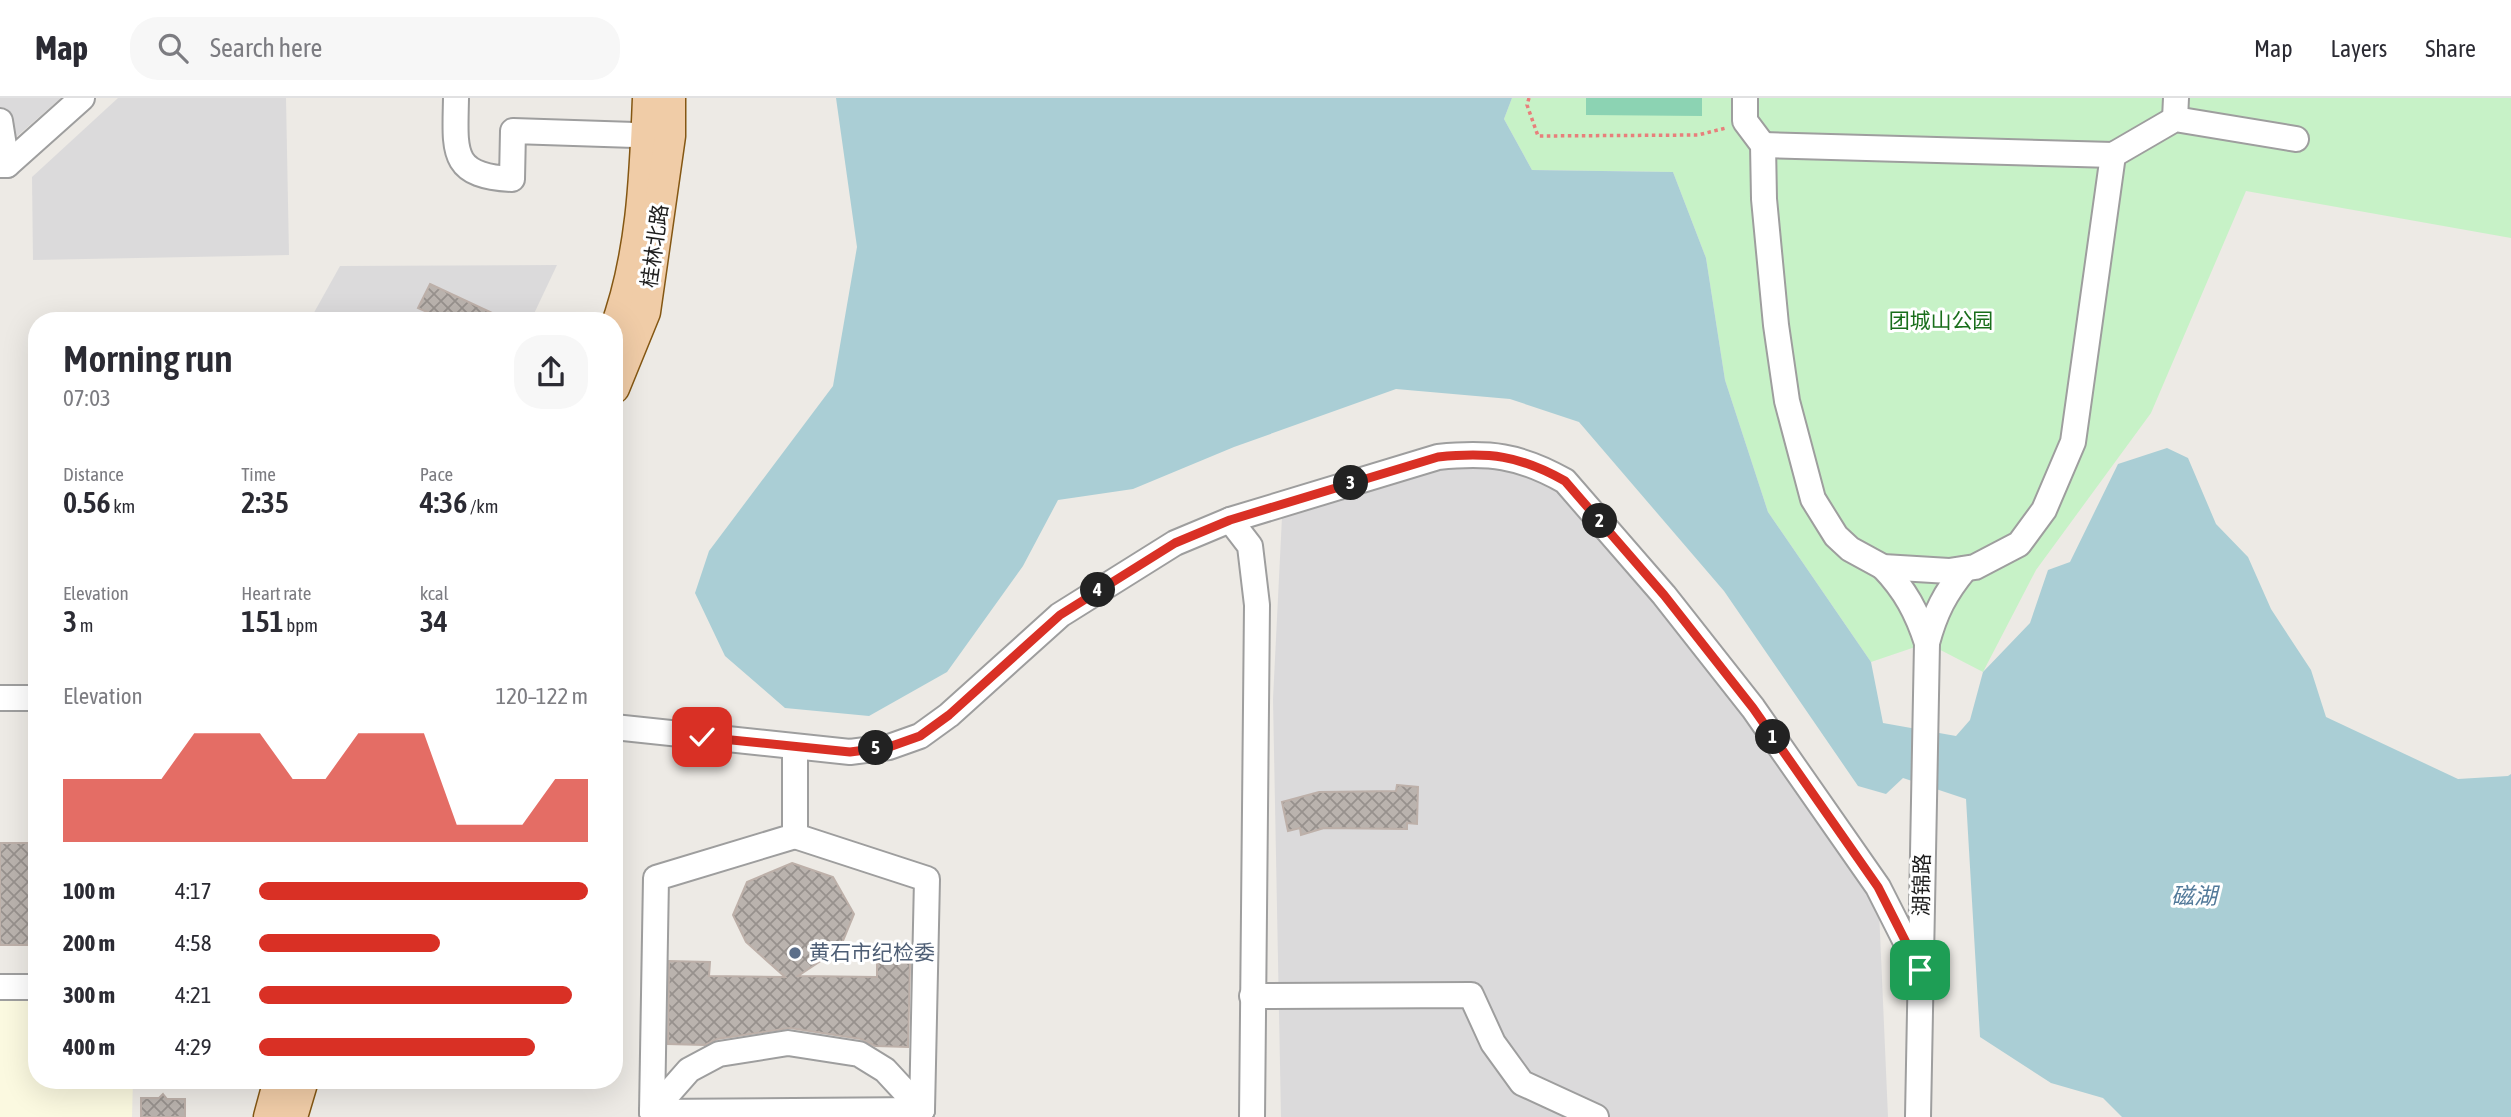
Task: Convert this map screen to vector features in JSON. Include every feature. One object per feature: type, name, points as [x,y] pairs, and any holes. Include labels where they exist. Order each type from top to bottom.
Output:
[{"type":"main road","name":"桂林北路","points":[[623,366],[645,312],[658,136],[648,98]]},
{"type":"main road","name":"桂林北路","points":[[622,312],[645,191],[670,98]]},
{"type":"main road","points":[[269,1117],[277,1089]]},
{"type":"main road","points":[[292,1117],[300,1089]]},
{"type":"street","points":[[3,165],[82,98]]},
{"type":"street","points":[[456,98],[455,134],[461,163],[474,174],[493,178],[512,179],[513,131],[658,136]]},
{"type":"street","points":[[1745,98],[1745,121],[1762,145],[1764,199],[1776,325],[1798,450],[1813,499],[1824,519],[1850,549],[1883,567],[1902,587],[1918,614],[1927,643]]},
{"type":"street","points":[[1762,145],[2113,155],[2175,108],[2296,139]]},
{"type":"street","points":[[0,121],[3,165]]},
{"type":"street","points":[[1883,567],[1965,569],[1998,557],[2027,536],[2044,510],[2073,442],[2113,155]]},
{"type":"street","points":[[623,728],[850,752],[889,747],[920,736],[949,715],[1079,602],[1175,543],[1230,520],[1438,457],[1472,453],[1507,456],[1536,465],[1565,481],[1710,651],[1878,887],[1920,970]]},
{"type":"street","points":[[1230,520],[1250,546],[1257,605],[1252,1117]]},
{"type":"street","points":[[1927,643],[1936,612],[1946,591],[1965,569]]},
{"type":"street","name":"湖锦路","points":[[1918,1117],[1927,643]]},
{"type":"street","points":[[0,698],[28,698]]},
{"type":"street","points":[[795,836],[796,748]]},
{"type":"street","points":[[652,1112],[656,878],[795,836],[927,880],[922,1110]]},
{"type":"street","points":[[0,987],[28,987]]},
{"type":"street","points":[[1252,996],[1471,995],[1493,1043],[1522,1083],[1595,1117]]},
{"type":"street","points":[[652,1112],[689,1070],[719,1054],[788,1043],[859,1054],[885,1070],[922,1110]]},
{"type":"street","points":[[652,1112],[848,1114],[922,1110]]},
{"type":"path","points":[[1529,98],[1527,106],[1538,135],[1698,135],[1726,128]]},
{"type":"shaded area","points":[[0,98],[61,98],[0,151]]},
{"type":"shaded area","points":[[118,98],[286,98],[289,255],[33,260],[32,177]]},
{"type":"shaded area","points":[[557,265],[535,312],[314,312],[340,266]]},
{"type":"shaded area","points":[[1438,457],[1565,481],[1878,887],[1888,1117],[1281,1117],[1273,699],[1282,517]]},
{"type":"shaded area","points":[[0,998],[28,998],[28,1089],[133,1089],[132,1117],[0,1117]]},
{"type":"green space","name":"团城山公园","points":[[1512,98],[2511,98],[2511,238],[2246,191],[2151,413],[2036,570],[1983,672],[1927,643],[1871,662],[1768,512],[1725,380],[1706,258],[1673,172],[1532,170],[1504,119]]},
{"type":"green space","points":[[1586,98],[1702,98],[1702,116],[1586,115]]},
{"type":"water","name":"磁湖","points":[[836,98],[1512,98],[1504,119],[1532,170],[1673,172],[1706,258],[1725,380],[1768,512],[1871,662],[1883,723],[1956,736],[1970,720],[1983,672],[2030,623],[2048,570],[2070,562],[2118,464],[2167,448],[2188,458],[2216,524],[2248,557],[2271,609],[2311,670],[2326,717],[2458,779],[2511,774],[2511,1117],[2122,1117],[2103,1098],[2051,1083],[1980,1037],[1966,799],[1903,778],[1886,794],[1858,786],[1724,591],[1579,422],[1510,399],[1396,389],[1234,447],[1133,489],[1058,500],[1023,566],[947,672],[869,716],[785,708],[725,656],[695,593],[709,551],[833,386],[857,247]]},
{"type":"building","points":[[430,284],[490,312],[427,312],[418,308]]},
{"type":"building","points":[[1397,785],[1418,787],[1417,824],[1407,823],[1407,829],[1324,828],[1301,835],[1300,828],[1288,831],[1282,802],[1319,792],[1396,791]]},
{"type":"building","points":[[0,843],[28,843],[28,945],[0,945]]},
{"type":"building","name":"黄石市纪检委","points":[[792,863],[833,877],[854,914],[840,948],[798,976],[877,977],[877,963],[910,963],[908,1047],[875,1046],[861,1039],[790,1028],[717,1039],[705,1045],[668,1044],[669,961],[710,962],[709,976],[785,977],[746,942],[733,915],[747,882]]},
{"type":"building","points":[[163,1094],[167,1099],[185,1099],[185,1117],[141,1117],[141,1098],[159,1098]]},
{"type":"place","name":"黄石市纪检委","points":[[795,953]]},
{"type":"route","points":[[702,737],[850,752],[889,747],[920,736],[949,715],[1060,615],[1175,543],[1230,520],[1438,457],[1472,453],[1507,456],[1536,465],[1565,481],[1710,651],[1878,887],[1920,970]]}]
